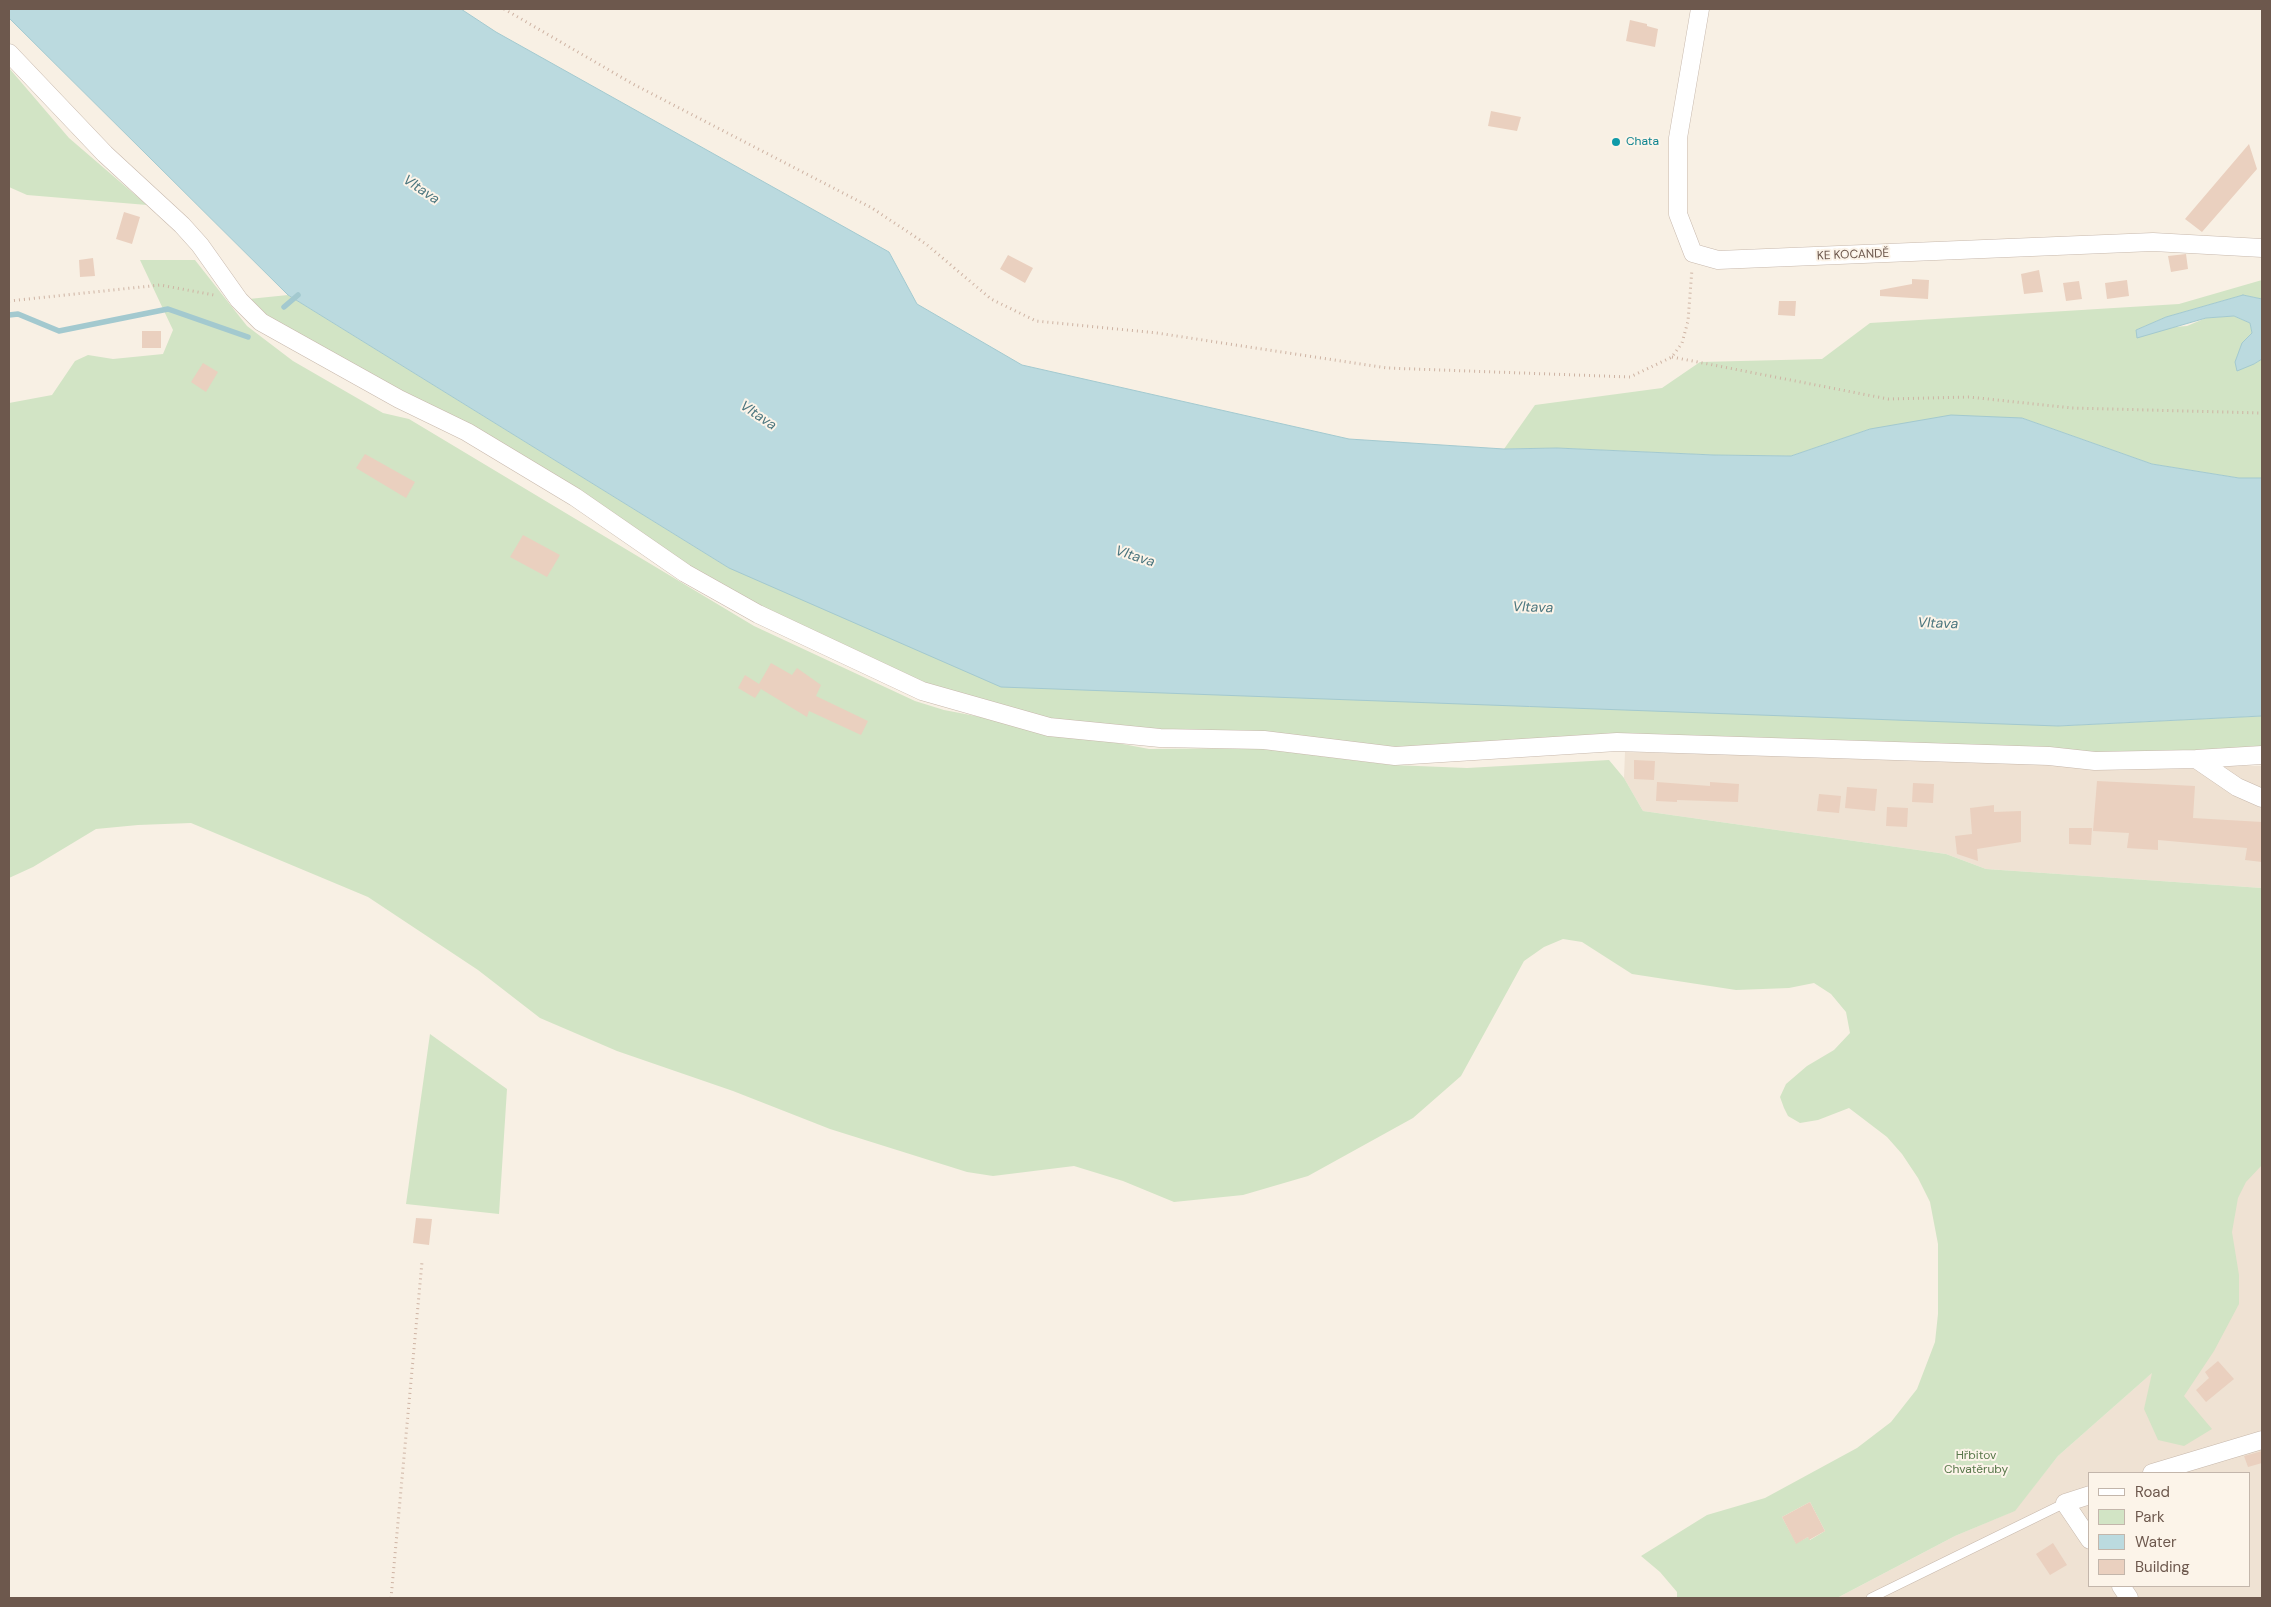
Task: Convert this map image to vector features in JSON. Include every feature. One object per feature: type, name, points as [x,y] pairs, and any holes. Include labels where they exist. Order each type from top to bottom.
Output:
[{"type":"street","points":[[1693,253],[1678,214],[1678,138],[1700,9]]},
{"type":"street","points":[[9,53],[105,154],[182,225],[200,245],[239,300],[261,322],[399,399],[466,432],[575,497],[685,573],[758,614],[922,691],[1049,726],[1160,738],[1264,740],[1395,756],[1617,742],[2050,756],[2095,761],[2196,759],[2262,755]]},
{"type":"street","name":"KE KOCANDĚ","points":[[1693,253],[1718,260],[2153,242],[2262,248]]},
{"type":"street","points":[[2196,759],[2237,787],[2262,798]]},
{"type":"street","points":[[2155,1472],[2262,1440]]},
{"type":"street","points":[[2088,1496],[2065,1503],[2088,1537]]},
{"type":"street","points":[[2122,1587],[2130,1598]]},
{"type":"lane","points":[[1871,1598],[2065,1503]]},
{"type":"path","points":[[504,9],[633,84],[872,208],[926,244],[991,299],[1036,321],[1157,333],[1387,368],[1630,377],[1672,357],[1682,343],[1688,321],[1693,253]]},
{"type":"path","points":[[9,301],[160,285],[239,300]]},
{"type":"path","points":[[1672,357],[1888,399],[1969,397],[2072,408],[2262,413]]},
{"type":"path","points":[[391,1598],[422,1262]]},
{"type":"shaded area","points":[[1625,752],[2262,766],[2262,888],[1986,869],[1946,854],[1643,811],[1624,778]]},
{"type":"shaded area","points":[[2262,1137],[2262,1598],[1837,1598],[1955,1536],[2014,1511],[2058,1456],[2153,1372],[2217,1202]]},
{"type":"green space","points":[[9,68],[69,138],[147,205],[27,195],[9,187]]},
{"type":"green space","name":"Hřbitov Chvatěruby","points":[[140,260],[195,260],[247,326],[293,361],[383,413],[409,419],[754,626],[915,701],[944,710],[1149,749],[1256,748],[1393,765],[1467,768],[1609,760],[1624,778],[1643,811],[1946,854],[1986,869],[2262,888],[2262,1165],[2246,1182],[2238,1198],[2232,1232],[2239,1275],[2239,1304],[2214,1351],[2184,1396],[2212,1429],[2184,1446],[2158,1440],[2144,1409],[2152,1373],[2058,1456],[2015,1511],[1955,1536],[1837,1598],[1677,1598],[1677,1592],[1660,1572],[1641,1556],[1707,1515],[1765,1498],[1857,1448],[1891,1422],[1917,1389],[1935,1342],[1938,1314],[1938,1244],[1930,1202],[1918,1178],[1902,1154],[1887,1137],[1849,1108],[1818,1120],[1800,1123],[1788,1116],[1780,1097],[1786,1084],[1807,1066],[1834,1050],[1850,1033],[1846,1012],[1831,994],[1814,983],[1789,988],[1736,990],[1632,974],[1582,942],[1563,939],[1544,947],[1524,961],[1461,1076],[1413,1118],[1308,1176],[1243,1195],[1174,1202],[1123,1181],[1074,1166],[993,1176],[967,1172],[830,1129],[733,1091],[617,1051],[540,1018],[478,970],[368,897],[191,823],[96,829],[33,867],[9,878],[9,403],[52,395],[75,361],[88,355],[113,359],[163,354],[173,330]],"holes":[[[1810,1502],[1825,1531],[1810,1540],[1808,1537],[1796,1543],[1782,1517]]]},
{"type":"green space","points":[[2262,280],[2262,299],[2243,295],[2166,317],[2136,330],[2187,326],[2206,318],[2234,316],[2250,323],[2252,333],[2242,343],[2254,364],[2262,359],[2262,478],[2239,478],[2152,464],[2022,418],[1870,429],[1791,456],[1714,455],[1557,448],[1504,449],[1535,405],[1662,388],[1700,362],[1822,359],[1870,323],[2179,304]]},
{"type":"green space","points":[[288,295],[729,568],[2058,726],[2262,716],[2262,755],[2196,759],[1617,742],[1395,756],[1049,727],[922,691],[758,614],[239,300]]},
{"type":"green space","points":[[430,1034],[507,1089],[499,1214],[406,1204]]},
{"type":"water","name":"Vltava","points":[[9,9],[461,9],[496,32],[889,252],[917,304],[1022,365],[1349,439],[1504,449],[1557,448],[1714,455],[1791,456],[1870,429],[1951,415],[2022,418],[2152,464],[2239,478],[2262,478],[2262,716],[2058,726],[1001,687],[729,568],[288,295],[9,18]]},
{"type":"water","points":[[2243,295],[2262,299],[2262,359],[2237,371],[2235,362],[2242,343],[2252,333],[2250,323],[2234,316],[2206,318],[2137,338],[2136,330],[2166,317]]},
{"type":"building","points":[[1630,20],[1658,29],[1655,47],[1626,41]]},
{"type":"building","points":[[1491,111],[1521,117],[1517,131],[1488,126]]},
{"type":"building","points":[[2249,144],[2257,169],[2202,232],[2185,219]]},
{"type":"building","points":[[124,212],[140,217],[132,244],[116,239]]},
{"type":"building","points":[[2186,254],[2188,269],[2171,272],[2168,256]]},
{"type":"building","points":[[1008,255],[1033,268],[1025,283],[1000,269]]},
{"type":"building","points":[[93,258],[95,276],[80,277],[79,260]]},
{"type":"building","points":[[2039,270],[2043,292],[2024,294],[2021,274]]},
{"type":"building","points":[[1912,279],[1929,280],[1928,299],[1880,296],[1880,290],[1912,284]]},
{"type":"building","points":[[2127,280],[2129,296],[2107,299],[2105,283]]},
{"type":"building","points":[[2079,281],[2082,299],[2066,301],[2063,283]]},
{"type":"building","points":[[1779,301],[1796,301],[1795,316],[1778,315]]},
{"type":"building","points":[[142,331],[161,331],[161,348],[142,348]]},
{"type":"building","points":[[203,363],[218,372],[206,392],[191,382]]},
{"type":"building","points":[[365,454],[415,482],[406,498],[356,468]]},
{"type":"building","points":[[523,535],[560,555],[547,577],[510,557]]},
{"type":"building","points":[[771,663],[792,675],[797,668],[821,685],[816,696],[868,721],[861,735],[809,711],[807,717],[761,689],[755,698],[738,688],[745,675],[759,684]]},
{"type":"building","points":[[1634,760],[1655,761],[1654,780],[1634,779]]},
{"type":"building","points":[[2097,781],[2195,786],[2193,818],[2262,822],[2262,862],[2245,860],[2247,848],[2158,840],[2158,850],[2127,848],[2129,833],[2093,831]]},
{"type":"building","points":[[1657,782],[1710,786],[1710,782],[1739,784],[1738,802],[1656,801]]},
{"type":"building","points":[[1913,783],[1934,784],[1933,803],[1912,802]]},
{"type":"building","points":[[1847,787],[1877,789],[1875,811],[1845,808]]},
{"type":"building","points":[[1819,794],[1841,796],[1839,813],[1817,811]]},
{"type":"building","points":[[1994,805],[1994,812],[2021,811],[2021,842],[1977,849],[1978,861],[1957,854],[1955,836],[1972,834],[1970,808]]},
{"type":"building","points":[[1887,807],[1908,808],[1907,827],[1886,826]]},
{"type":"building","points":[[2069,828],[2092,828],[2091,845],[2069,844]]},
{"type":"building","points":[[416,1218],[432,1219],[429,1245],[413,1243]]},
{"type":"building","points":[[2218,1361],[2234,1379],[2206,1402],[2196,1390],[2209,1378],[2205,1372]]},
{"type":"building","points":[[2262,1451],[2262,1463],[2248,1467],[2244,1456]]},
{"type":"building","points":[[1810,1502],[1825,1531],[1809,1540],[1808,1537],[1796,1544],[1782,1517]]},
{"type":"building","points":[[2053,1543],[2067,1565],[2050,1575],[2036,1554]]},
{"type":"waterway","points":[[284,307],[298,295]]},
{"type":"waterway","points":[[9,315],[18,314],[59,331],[168,309],[248,337]]},
{"type":"place","name":"Chata","points":[[1616,142]]}]
